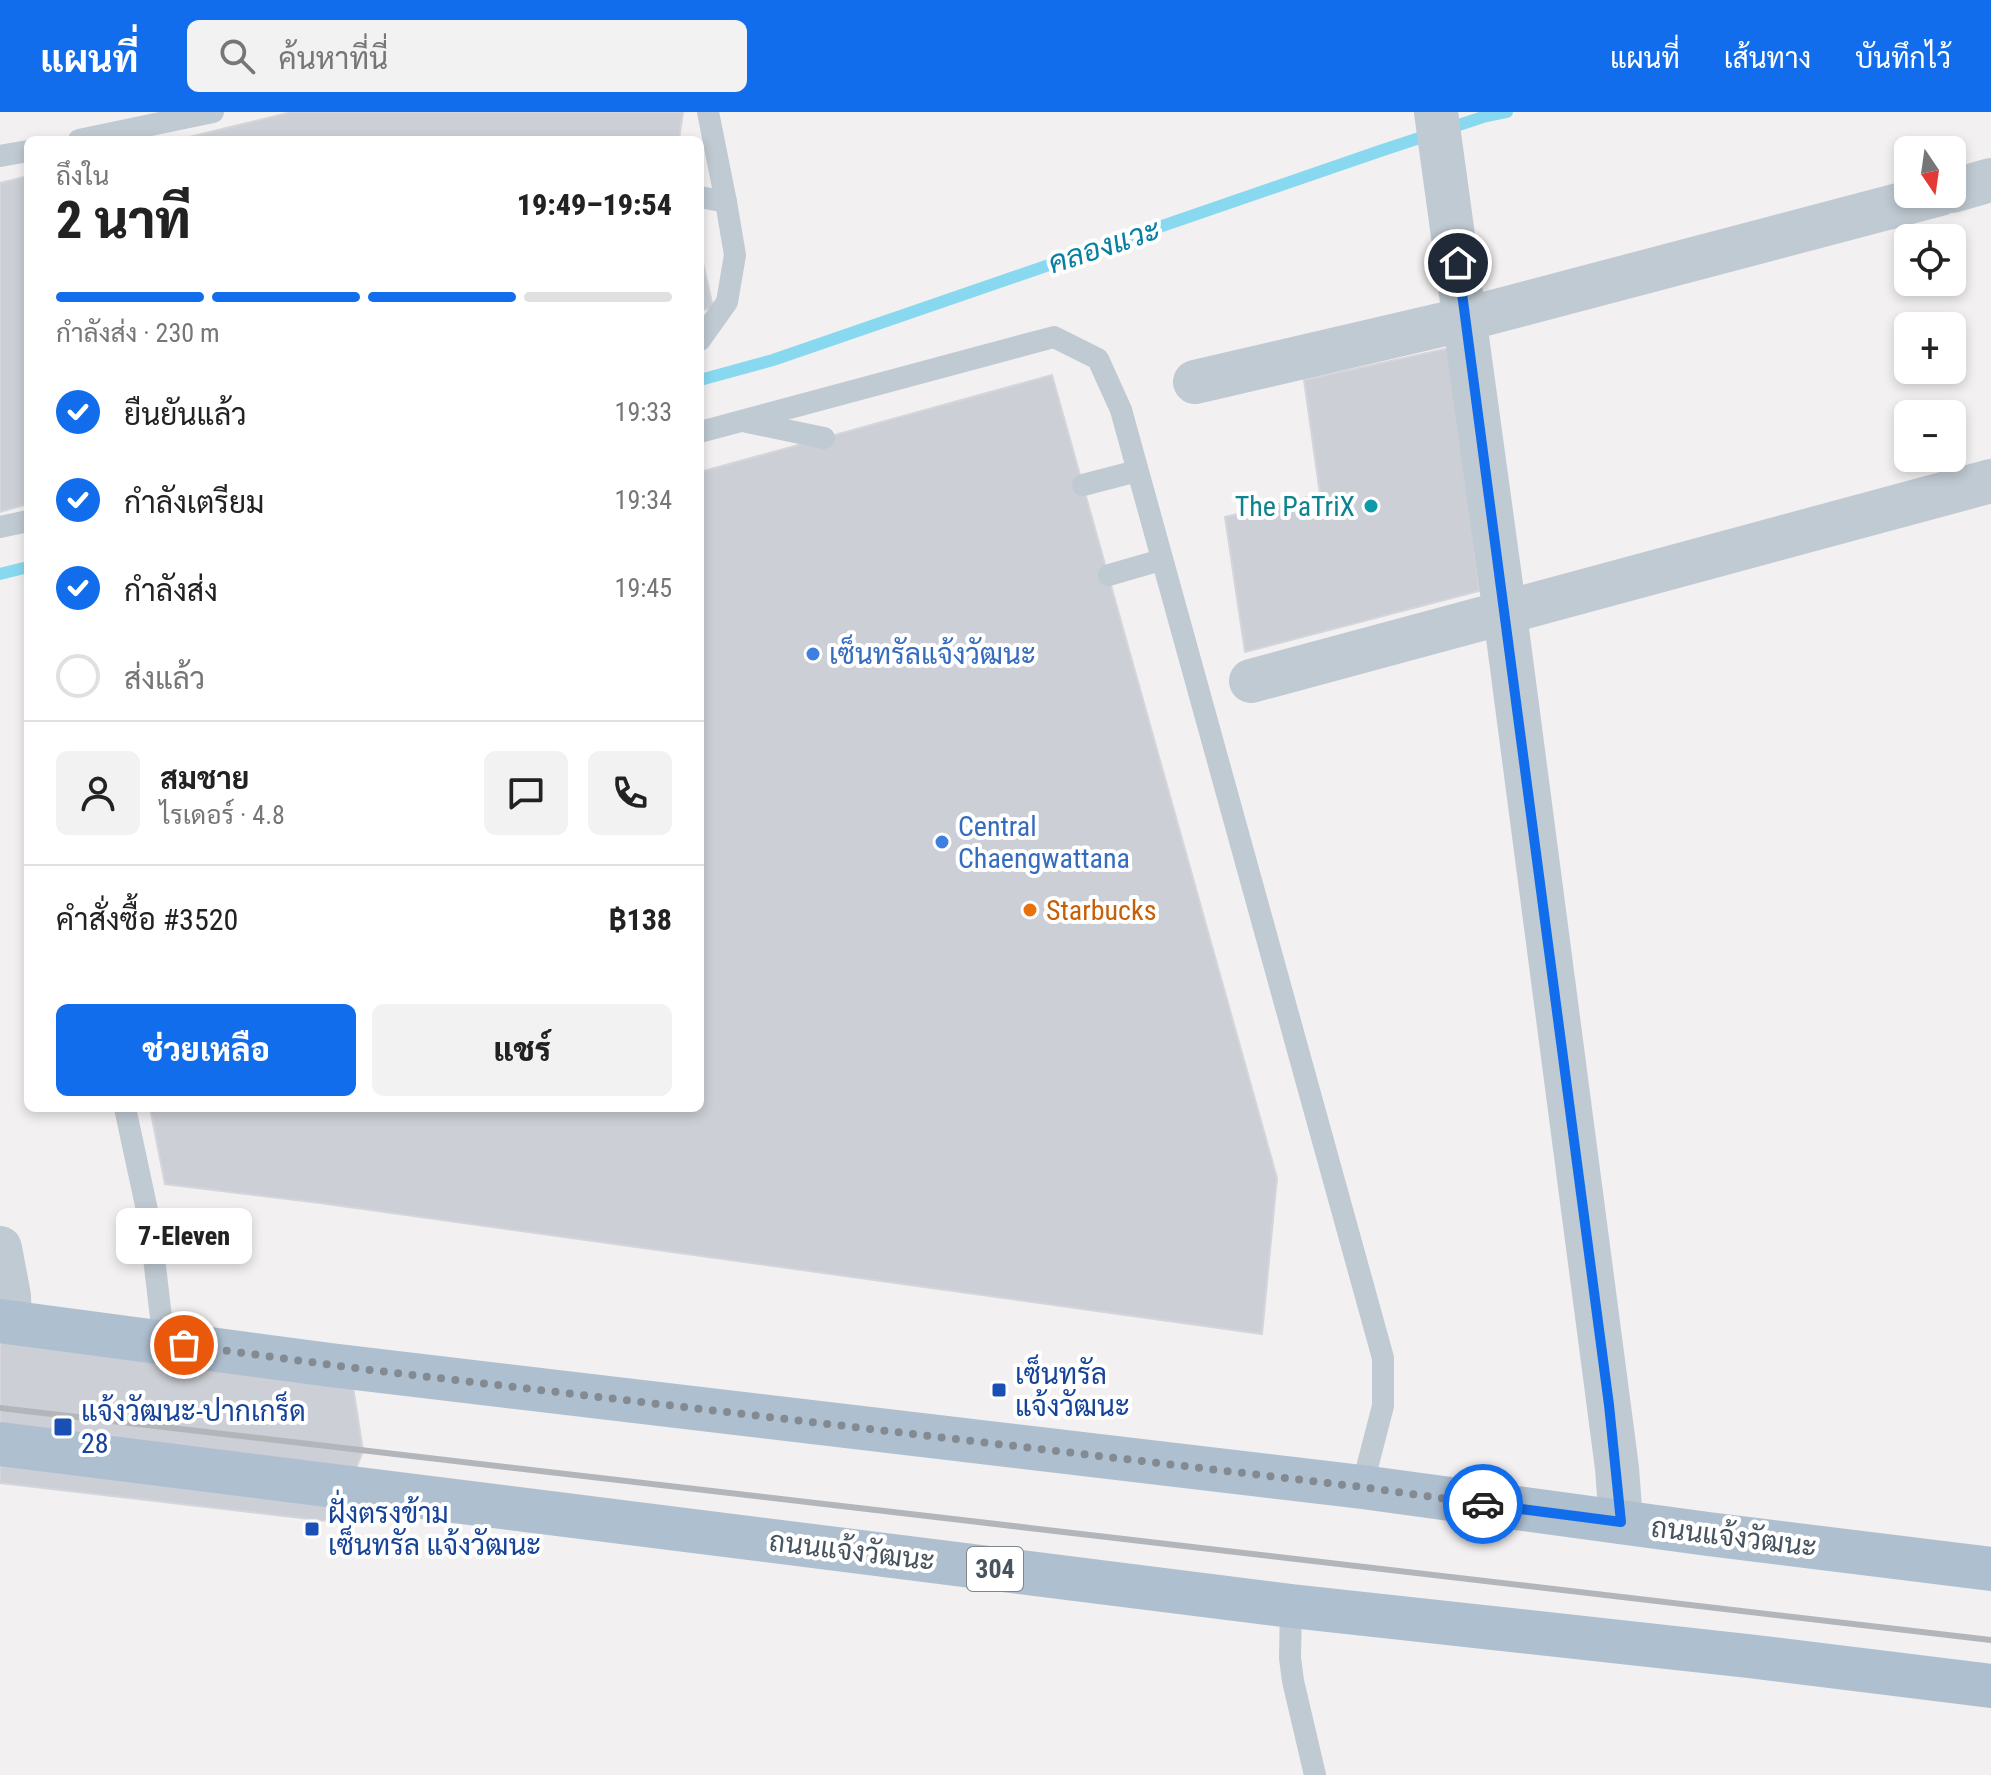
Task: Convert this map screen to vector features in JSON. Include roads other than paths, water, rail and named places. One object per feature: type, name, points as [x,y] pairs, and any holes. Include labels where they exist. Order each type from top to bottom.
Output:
[{"type":"main road","name":"ถนนแจ้งวัฒนะ","points":[[5,1322],[346,1367],[1362,1487],[1991,1569]]},
{"type":"main road","name":"ถนนแจ้งวัฒนะ","points":[[0,1444],[1291,1606],[1991,1686]]},
{"type":"street","points":[[1438,125],[1615,1452],[1621,1522]]},
{"type":"street","points":[[1966,187],[1991,180]]},
{"type":"street","points":[[1195,382],[1466,319],[1894,206]]},
{"type":"street","points":[[1251,681],[1991,481]]},
{"type":"street","points":[[0,1248],[9,1296],[5,1322]]},
{"type":"lane","points":[[98,136],[213,112]]},
{"type":"lane","points":[[704,334],[727,302],[735,255],[708,112]]},
{"type":"lane","points":[[0,156],[24,152]]},
{"type":"lane","points":[[704,198],[726,202]]},
{"type":"lane","points":[[704,431],[1054,337],[1098,359],[1121,410],[1383,1358],[1383,1406],[1362,1487]]},
{"type":"lane","points":[[742,421],[824,438]]},
{"type":"lane","points":[[1083,485],[1137,471]]},
{"type":"lane","points":[[0,527],[24,522]]},
{"type":"lane","points":[[1109,575],[1161,560]]},
{"type":"lane","points":[[126,1112],[150,1224],[164,1343]]},
{"type":"lane","points":[[1291,1606],[1293,1681],[1315,1775]]},
{"type":"waterway","name":"คลองแวะ","points":[[704,379],[773,360],[1383,150],[1507,112]]},
{"type":"waterway","name":"คลองแวะ","points":[[0,574],[24,568]]},
{"type":"railway","points":[[0,1408],[1991,1640]]},
{"type":"place","name":"The PaTriX","points":[[1371,506]]},
{"type":"place","name":"เซ็นทรัลแจ้งวัฒนะ","points":[[813,654]]},
{"type":"place","name":"Central Chaengwattana","points":[[942,842]]},
{"type":"place","name":"Starbucks","points":[[1030,910]]},
{"type":"place","name":"7-Eleven","points":[[184,1345]]},
{"type":"place","name":"เซ็นทรัล แจ้งวัฒนะ","points":[[999,1390]]},
{"type":"place","name":"แจ้งวัฒนะ-ปากเกร็ด 28","points":[[63,1427]]},
{"type":"place","name":"ฝั่งตรงข้าม เซ็นทรัล แจ้งวัฒนะ","points":[[312,1529]]}]
